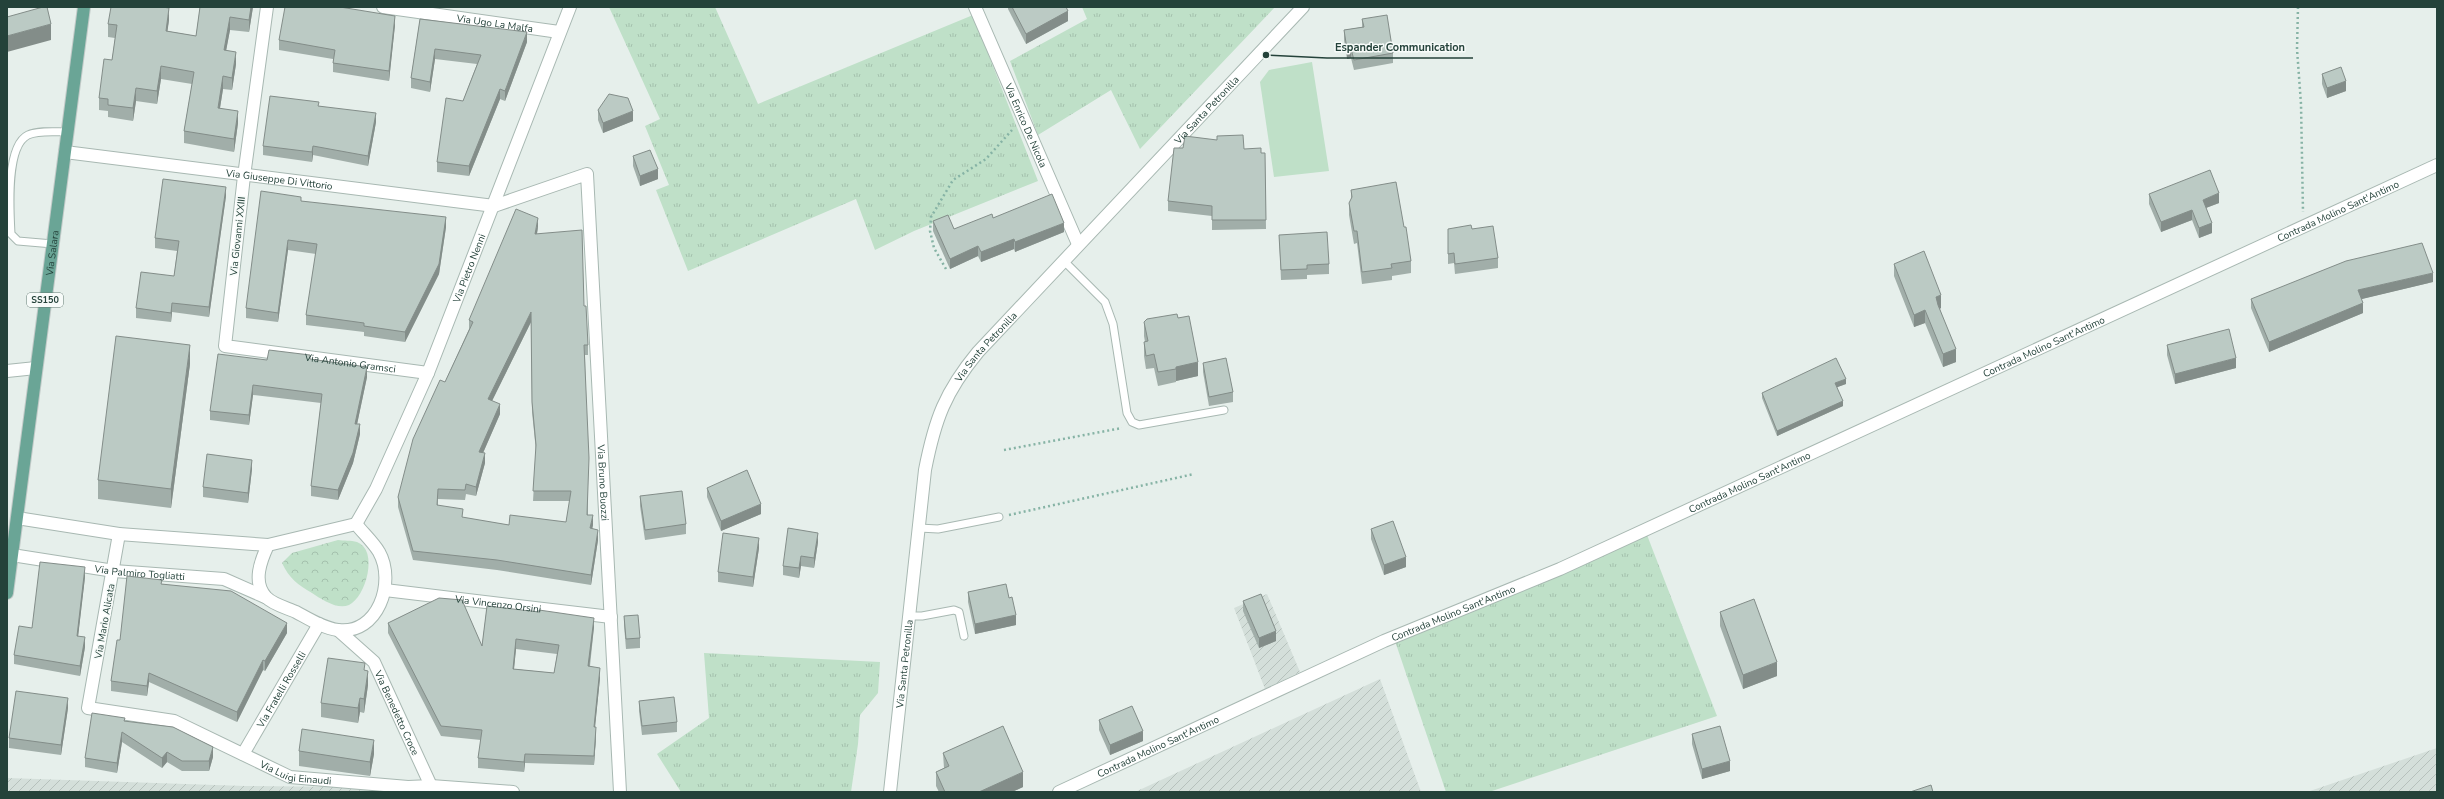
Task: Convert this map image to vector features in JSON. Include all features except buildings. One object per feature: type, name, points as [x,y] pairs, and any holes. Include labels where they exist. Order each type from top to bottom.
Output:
[{"type":"main road","name":"Via Salara","points":[[7,593],[12,555],[11,535],[17,518],[84,7]]},
{"type":"street","name":"Via Giovanni XXIII","points":[[225,346],[244,176],[267,7]]},
{"type":"street","name":"Via Ugo La Malfa","points":[[383,7],[560,32]]},
{"type":"street","name":"Via Pietro Nenni","points":[[356,524],[376,490],[428,373],[570,7]]},
{"type":"street","name":"Via Enrico De Nicola","points":[[975,7],[1078,244]]},
{"type":"street","name":"Via Santa Petronilla","points":[[890,792],[925,470],[932,433],[944,399],[958,376],[978,352],[1062,260],[1303,7]]},
{"type":"street","name":"Via Giuseppe Di Vittorio","points":[[65,152],[244,176],[494,206]]},
{"type":"street","name":"Contrada Molino Sant'Antimo","points":[[1059,792],[1384,641],[1560,569],[2437,165]]},
{"type":"street","name":"Via Bruno Buozzi","points":[[494,206],[587,174],[620,792]]},
{"type":"street","name":"Via Antonio Gramsci","points":[[225,346],[428,373]]},
{"type":"street","points":[[7,371],[36,368]]},
{"type":"street","points":[[17,518],[119,534],[268,545],[356,524],[379,552],[384,570],[385,590],[380,606],[370,620],[358,628],[338,630],[319,624],[266,597],[259,582],[259,563],[268,545]]},
{"type":"street","name":"Via Mario Alicata","points":[[88,708],[114,571],[119,534]]},
{"type":"street","name":"Via Palmiro Togliatti","points":[[12,555],[114,571],[224,579],[266,597]]},
{"type":"street","name":"Via Vincenzo Orsini","points":[[385,590],[611,617]]},
{"type":"street","name":"Via Fratelli Rosselli","points":[[243,754],[319,624]]},
{"type":"street","name":"Via Benedetto Croce","points":[[338,630],[374,662],[431,786]]},
{"type":"street","name":"Via Luigi Einaudi","points":[[88,708],[174,721],[290,777],[408,787],[431,786],[513,792]]},
{"type":"lane","points":[[53,244],[18,242],[11,234],[10,199],[14,152],[27,135],[37,133],[68,132]]},
{"type":"lane","points":[[1062,260],[1105,302],[1113,324],[1127,413],[1132,422],[1139,425],[1224,410]]},
{"type":"lane","points":[[919,528],[938,529],[999,518]]},
{"type":"lane","points":[[909,616],[922,616],[954,610],[958,612],[964,636]]},
{"type":"path","points":[[2298,7],[2297,50],[2305,226]]},
{"type":"path","points":[[946,269],[934,248],[930,231],[931,217],[953,180],[986,159],[1012,130],[1020,111]]},
{"type":"path","points":[[1004,450],[1124,427],[1132,422]]},
{"type":"path","points":[[999,518],[1194,474]]},
{"type":"shaded area","points":[[1267,594],[1300,672],[1265,689],[1234,608]]},
{"type":"shaded area","points":[[1380,679],[1421,792],[1135,792]]},
{"type":"shaded area","points":[[2437,748],[2437,792],[2307,792]]},
{"type":"shaded area","points":[[7,778],[245,786],[427,788],[426,792],[7,792]]},
{"type":"green space","points":[[609,7],[715,7],[758,104],[973,15],[1038,181],[914,231],[875,250],[856,199],[688,271],[656,190],[669,185],[645,126],[660,119]]},
{"type":"green space","points":[[1082,7],[1275,7],[1140,149],[1111,90],[1038,135],[1010,61],[1087,19]]},
{"type":"green space","points":[[1312,62],[1329,171],[1274,177],[1260,82],[1269,70]]},
{"type":"green space","points":[[1647,535],[1717,716],[1489,792],[1446,792],[1395,641]]},
{"type":"green space","points":[[338,540],[355,541],[364,547],[369,563],[368,574],[361,593],[349,605],[344,606],[329,603],[302,587],[294,581],[282,563],[292,553]]},
{"type":"green space","points":[[704,653],[880,662],[878,693],[860,715],[858,744],[851,792],[681,792],[657,754],[709,718]]},
{"type":"place","name":"Espander Communication","points":[[1266,55]]}]
